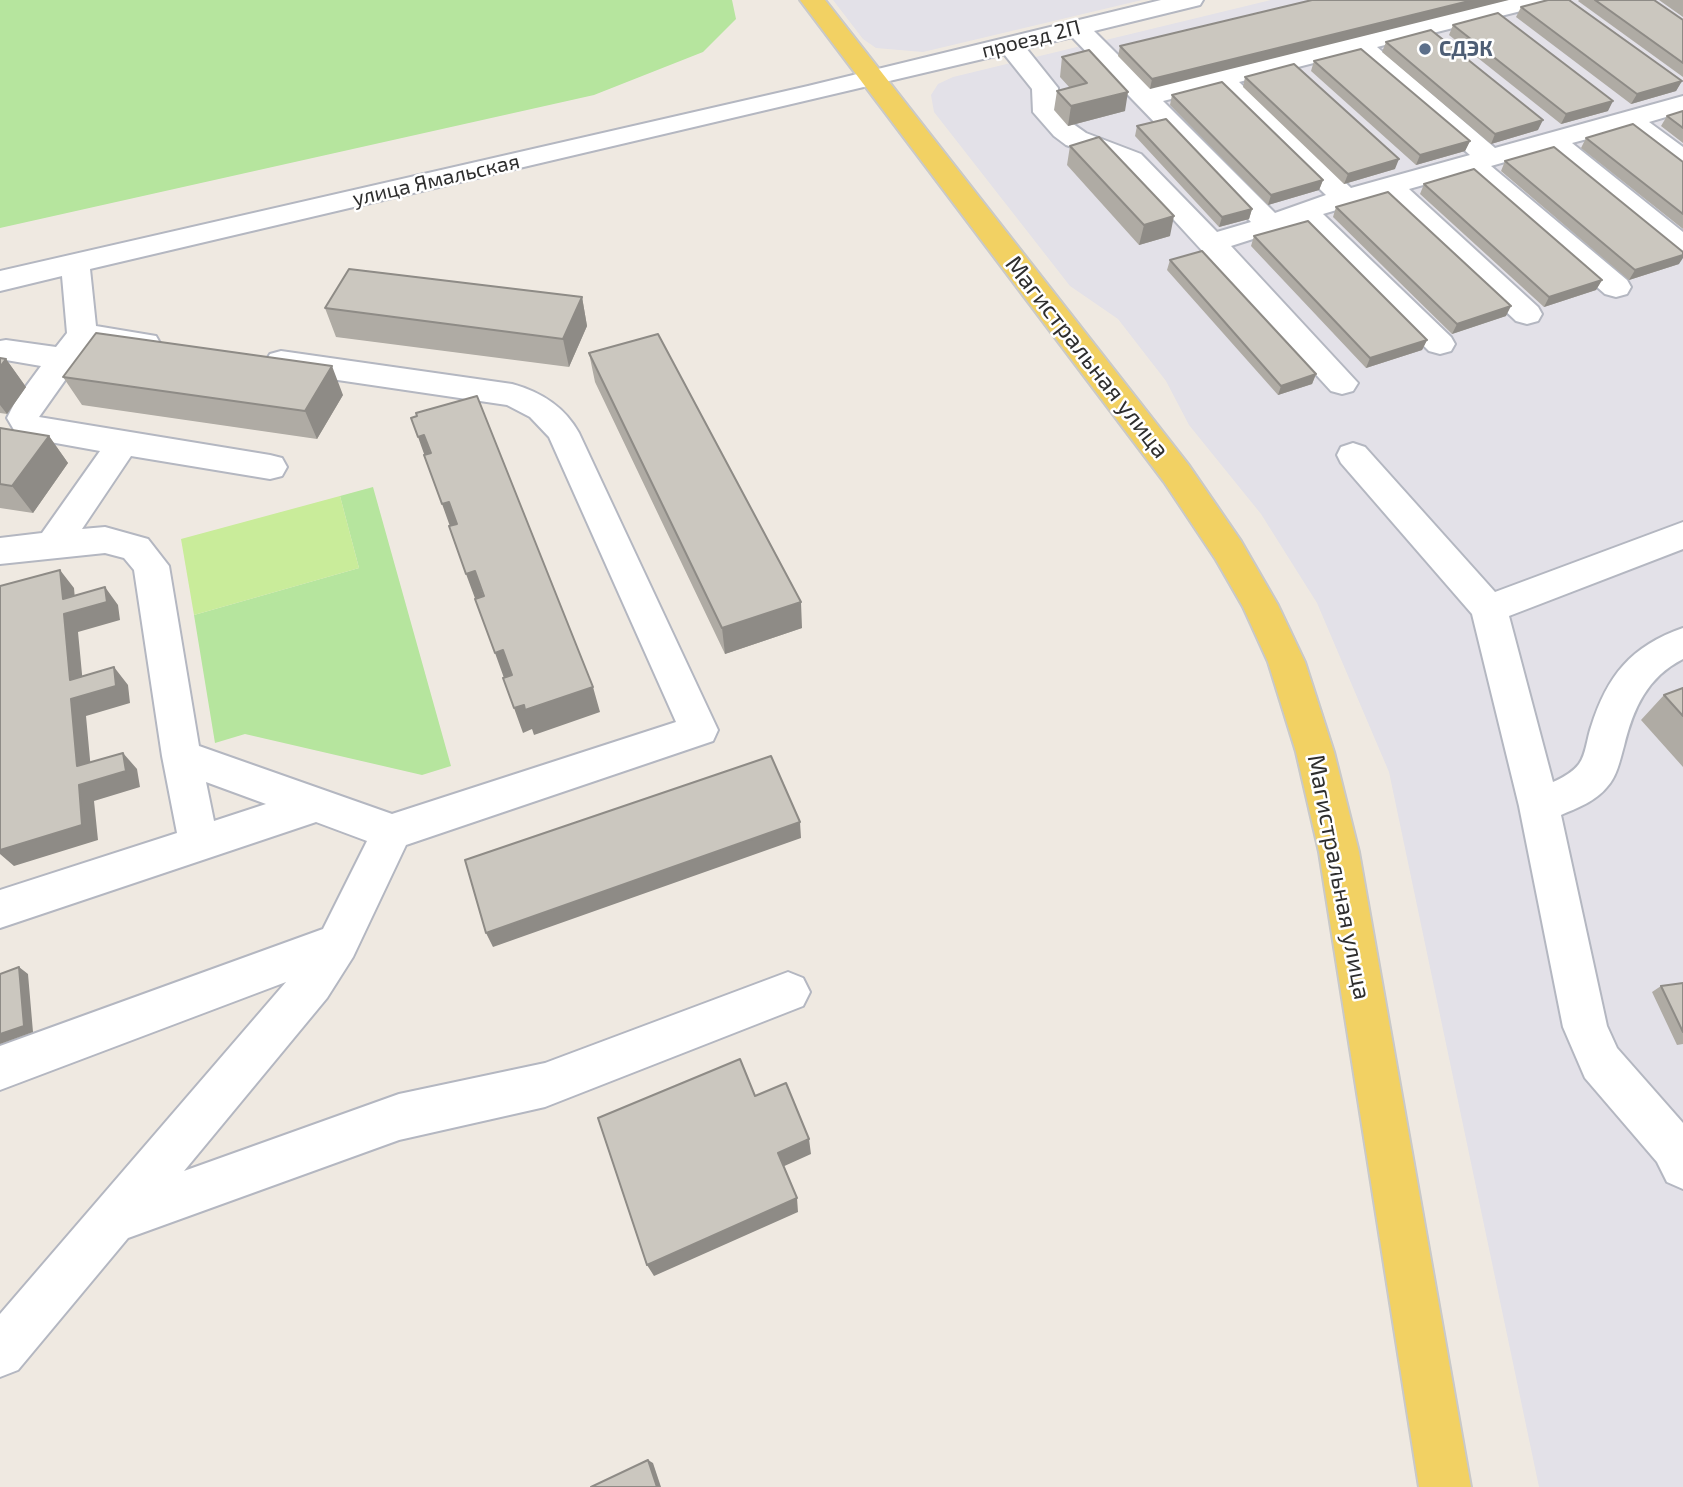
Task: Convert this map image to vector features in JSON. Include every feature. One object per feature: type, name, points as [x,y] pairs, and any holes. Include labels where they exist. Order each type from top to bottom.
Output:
[{"type":"main road","name":"Магистральная улица","points":[[811,0],[1212,523],[1249,585],[1297,690],[1339,852],[1444,1487]]},
{"type":"street","name":"проезд 2П","points":[[871,78],[1191,0]]},
{"type":"street","points":[[1146,97],[1536,0]]},
{"type":"street","points":[[1493,11],[1514,27]]},
{"type":"street","points":[[1426,27],[1447,44]]},
{"type":"street","points":[[1077,28],[1271,225]]},
{"type":"street","points":[[1009,44],[1040,80],[1047,95],[1046,112],[1059,127],[1076,139],[1130,157],[1342,383]]},
{"type":"street","points":[[1358,44],[1616,287]]},
{"type":"street","points":[[1288,61],[1308,79]]},
{"type":"street","name":"улица Ямальская","points":[[0,281],[871,78]]},
{"type":"street","points":[[1220,78],[1345,198]]},
{"type":"street","points":[[1211,243],[1271,225],[1401,175],[1481,160],[1552,133],[1624,113],[1683,104]]},
{"type":"street","points":[[1624,113],[1683,160]]},
{"type":"street","points":[[1552,133],[1683,247]]},
{"type":"street","points":[[1401,175],[1527,314]]},
{"type":"street","points":[[1304,212],[1440,345]]},
{"type":"street","points":[[75,263],[72,346],[27,408],[23,418],[27,427],[270,467]]},
{"type":"street","points":[[6,350],[72,346],[177,348]]},
{"type":"street","points":[[181,756],[392,832],[699,730],[564,433],[551,416],[533,403],[512,395],[245,357]]},
{"type":"street","points":[[52,546],[122,444]]},
{"type":"street","points":[[1353,455],[1489,609],[1539,806],[1585,1027],[1601,1063],[1672,1146],[1683,1166]]},
{"type":"street","points":[[1489,609],[1683,535]]},
{"type":"street","points":[[0,551],[105,540],[136,548],[151,566],[181,756],[199,843]]},
{"type":"street","points":[[1539,806],[1591,778],[1600,763],[1612,718],[1624,689],[1637,671],[1668,649],[1683,643]]},
{"type":"street","points":[[0,909],[318,804]]},
{"type":"street","points":[[0,1352],[312,984],[338,943],[392,832]]},
{"type":"street","points":[[0,1068],[338,943]]},
{"type":"street","points":[[111,1220],[399,1117],[545,1085],[788,992]]},
{"type":"shaded area","points":[[833,0],[1142,0],[923,52],[876,48],[863,39]]},
{"type":"shaded area","points":[[1271,0],[1683,0],[1683,1487],[1539,1487],[1389,772],[1317,603],[1261,514],[1189,425],[1166,381],[1118,319],[1070,286],[934,112],[931,95],[938,84],[953,77]]},
{"type":"green space","points":[[0,0],[732,0],[736,19],[703,52],[594,95],[0,228]]},
{"type":"green space","points":[[373,487],[451,766],[422,775],[245,734],[215,743],[194,615],[359,568],[340,496]]},
{"type":"green space","points":[[340,496],[359,568],[194,615],[181,539]]},
{"type":"building","points":[[1312,0],[1473,0],[1152,79],[1120,46]]},
{"type":"building","points":[[1548,0],[1569,0],[1682,81],[1637,94],[1521,7]]},
{"type":"building","points":[[1595,0],[1654,0],[1683,20],[1683,63]]},
{"type":"building","points":[[1498,13],[1613,101],[1566,114],[1453,25]]},
{"type":"building","points":[[1431,30],[1543,120],[1495,134],[1386,42]]},
{"type":"building","points":[[1361,49],[1470,141],[1420,155],[1314,61]]},
{"type":"building","points":[[1089,50],[1128,92],[1071,106],[1057,91],[1087,83],[1062,57]]},
{"type":"building","points":[[1294,64],[1399,159],[1348,174],[1245,77]]},
{"type":"building","points":[[1222,82],[1323,180],[1271,195],[1172,95]]},
{"type":"building","points":[[1683,111],[1683,128],[1667,116]]},
{"type":"building","points":[[1166,119],[1252,209],[1222,217],[1137,126]]},
{"type":"building","points":[[1633,124],[1683,162],[1683,214],[1586,138]]},
{"type":"building","points":[[1099,137],[1174,216],[1144,225],[1070,146]]},
{"type":"building","points":[[1554,147],[1683,252],[1683,255],[1635,270],[1505,161]]},
{"type":"building","points":[[1474,169],[1602,280],[1549,297],[1424,184]]},
{"type":"building","points":[[1388,192],[1511,306],[1457,324],[1336,207]]},
{"type":"building","points":[[1308,221],[1427,340],[1370,358],[1254,236]]},
{"type":"building","points":[[1202,251],[1316,374],[1281,386],[1170,260]]},
{"type":"building","points":[[349,269],[582,297],[563,339],[325,308]]},
{"type":"building","points":[[96,333],[332,366],[305,411],[63,377]]},
{"type":"building","points":[[658,334],[801,602],[722,628],[589,353]]},
{"type":"building","points":[[477,396],[593,687],[525,710],[524,705],[514,708],[503,678],[512,675],[503,650],[495,653],[475,599],[484,596],[475,571],[466,574],[449,526],[457,524],[449,502],[442,504],[424,455],[431,453],[424,435],[418,437],[411,418],[417,416],[416,413]]},
{"type":"building","points":[[0,428],[49,436],[12,486],[0,484]]},
{"type":"building","points":[[60,570],[63,599],[105,587],[107,602],[64,614],[70,680],[114,667],[116,686],[71,699],[77,766],[123,753],[126,771],[79,785],[82,825],[0,850],[0,586]]},
{"type":"building","points":[[1683,688],[1683,716],[1664,695]]},
{"type":"building","points":[[771,756],[800,822],[486,933],[465,860]]},
{"type":"building","points":[[19,967],[24,1026],[0,1034],[0,974]]},
{"type":"building","points":[[1683,983],[1683,1032],[1661,986]]},
{"type":"building","points":[[740,1059],[755,1096],[786,1083],[809,1139],[778,1153],[797,1198],[647,1265],[598,1118]]},
{"type":"building","points":[[648,1460],[657,1487],[591,1487]]},
{"type":"place","name":"СДЭК","points":[[1425,49]]}]
